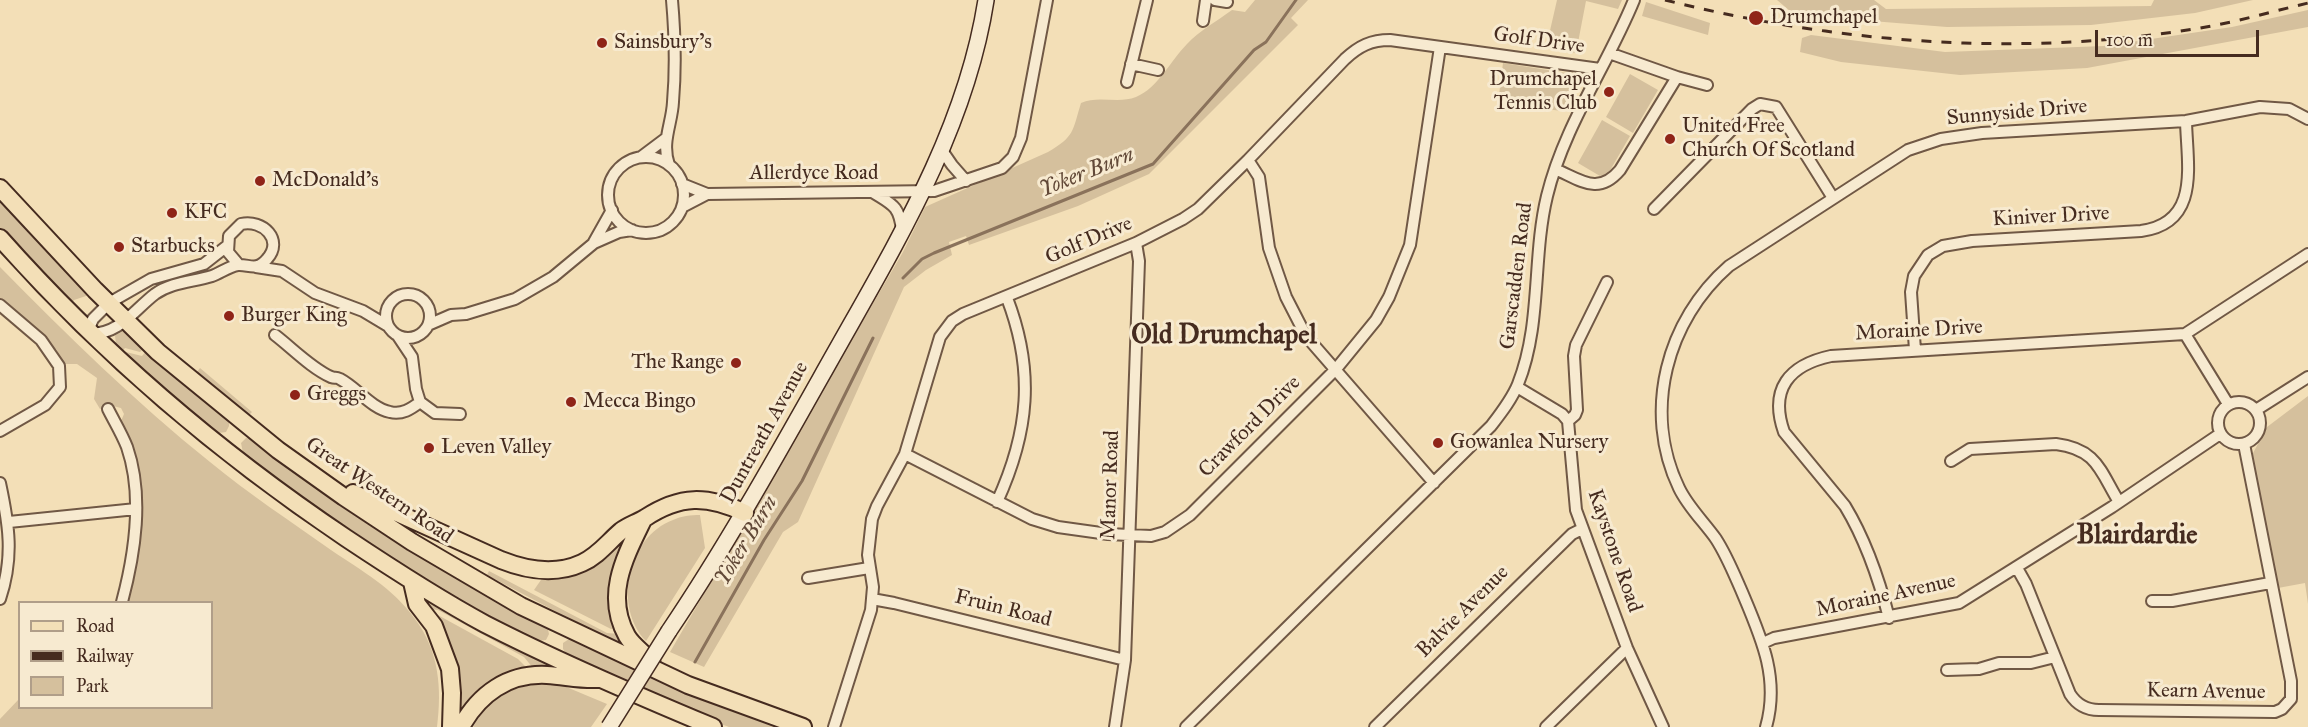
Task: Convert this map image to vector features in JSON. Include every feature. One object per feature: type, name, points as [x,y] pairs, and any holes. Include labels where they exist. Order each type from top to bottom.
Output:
[{"type":"main road","name":"Great Western Road","points":[[0,188],[126,320],[205,392],[278,450],[412,542],[500,594],[562,626],[716,696],[803,727]]},
{"type":"main road","points":[[0,238],[90,334],[233,457],[284,496],[412,582],[485,624],[602,679],[713,727]]},
{"type":"main road","points":[[321,480],[520,567],[544,570],[583,562],[631,524],[643,520],[668,505],[695,500],[719,502],[745,513]]},
{"type":"main road","points":[[643,520],[621,565],[618,599],[626,635],[634,646],[648,656],[654,669]]},
{"type":"main road","points":[[412,582],[417,604],[434,626],[450,669],[451,727]]},
{"type":"main road","points":[[461,727],[479,700],[516,678],[548,675],[576,680],[602,679]]},
{"type":"street","points":[[669,165],[665,139],[673,105],[676,53],[672,0]]},
{"type":"street","name":"Duntreath Avenue","points":[[609,727],[745,513],[902,234],[941,149],[975,57],[986,0]]},
{"type":"street","name":"Allerdyce Road","points":[[682,184],[707,194],[922,192],[934,191],[1002,168],[1018,148],[1047,0]]},
{"type":"street","points":[[1127,82],[1148,0]]},
{"type":"street","points":[[1203,21],[1206,0]]},
{"type":"street","points":[[1215,0],[1227,2]]},
{"type":"street","name":"Garscadden Road","points":[[1186,727],[1491,426],[1517,387],[1531,342],[1541,228],[1547,195],[1569,133],[1634,0]]},
{"type":"street","name":"Golf Drive","points":[[834,727],[868,624],[873,587],[868,555],[872,519],[905,454],[940,337],[946,327],[963,314],[1007,298],[1162,231],[1198,209],[1353,51],[1363,45],[1379,40],[1390,40],[1600,69]]},
{"type":"street","name":"Crawford Drive","points":[[905,454],[1032,519],[1058,527],[1151,536],[1165,532],[1190,515],[1336,369],[1376,320],[1402,269],[1410,245],[1440,47]]},
{"type":"street","points":[[1609,53],[1707,85]]},
{"type":"street","points":[[1131,64],[1158,70]]},
{"type":"street","points":[[1555,169],[1596,185],[1612,179],[1677,76]]},
{"type":"street","points":[[1654,209],[1752,109],[1760,104],[1776,107],[1833,198]]},
{"type":"street","name":"Sunnyside Drive","points":[[1766,727],[1772,698],[1769,664],[1763,643],[1726,555],[1678,487],[1665,443],[1662,396],[1671,348],[1684,320],[1714,279],[1729,266],[1908,150],[1941,139],[2004,131],[2186,121],[2260,107],[2289,109],[2308,119]]},
{"type":"street","name":"Kiniver Drive","points":[[1915,350],[1911,292],[1914,276],[1928,255],[1943,246],[1972,241],[2152,230],[2167,223],[2177,214],[2186,197],[2186,121]]},
{"type":"street","name":"Allerdyce Road","points":[[594,243],[612,210],[609,188],[615,174],[626,163],[640,158],[665,139]]},
{"type":"street","points":[[941,149],[966,181]]},
{"type":"street","points":[[640,158],[658,159],[669,165],[677,174],[682,184],[684,198],[682,207]]},
{"type":"street","points":[[1248,160],[1259,177],[1269,248],[1286,297],[1306,336],[1434,483]]},
{"type":"street","points":[[872,192],[896,207],[900,216],[902,234]]},
{"type":"street","name":"Allerdyce Road","points":[[412,357],[420,335],[428,325],[451,315],[466,314],[497,305],[526,293],[553,277],[594,243],[619,232],[657,231],[671,223],[682,207],[707,194]]},
{"type":"street","points":[[612,210],[622,224],[632,230]]},
{"type":"street","points":[[256,267],[267,261],[272,250],[272,241],[268,231],[254,223],[241,224],[229,237],[227,246],[231,257],[239,265],[282,271],[315,293],[363,311],[388,326],[412,357],[420,402],[435,413],[460,414]]},
{"type":"street","name":"Manor Road","points":[[1115,727],[1125,660],[1139,261],[1136,243]]},
{"type":"street","points":[[227,246],[204,264],[151,279],[109,303],[93,319],[90,334],[107,332],[164,290],[239,265]]},
{"type":"street","points":[[272,250],[282,271]]},
{"type":"street","name":"Moraine Drive","points":[[1889,618],[1853,519],[1845,506],[1784,432],[1780,420],[1780,393],[1796,370],[1816,359],[1915,350],[2185,334],[2308,254]]},
{"type":"street","name":"Kaystone Road","points":[[1607,282],[1576,345],[1574,356],[1577,410],[1568,422],[1573,495],[1582,529],[1627,648],[1663,727]]},
{"type":"street","points":[[363,311],[389,304],[398,297],[409,295],[421,299],[427,306],[430,319],[428,325]]},
{"type":"street","points":[[997,502],[1009,477],[1021,438],[1025,389],[1020,337],[1007,298]]},
{"type":"street","points":[[0,304],[41,340],[59,366],[60,387],[45,405],[0,431]]},
{"type":"street","points":[[388,326],[386,315],[389,304]]},
{"type":"street","points":[[427,306],[451,315]]},
{"type":"street","points":[[2185,334],[2229,404]]},
{"type":"street","points":[[275,335],[315,366],[339,379],[378,407],[399,413],[411,409],[420,402]]},
{"type":"street","points":[[398,336],[409,339],[420,335]]},
{"type":"street","points":[[2256,411],[2308,377]]},
{"type":"street","points":[[1517,387],[1562,414],[1568,422]]},
{"type":"street","points":[[2240,402],[2252,406],[2256,411],[2260,423],[2259,430],[2251,441],[2244,444],[2230,443],[2220,434],[2217,420],[2223,408],[2229,404],[2240,402]]},
{"type":"street","points":[[108,409],[126,445],[137,500],[134,543],[122,601]]},
{"type":"street","name":"Moraine Avenue","points":[[1763,643],[1774,638],[1959,603],[2119,502],[2220,434]]},
{"type":"street","name":"Kearn Avenue","points":[[2017,568],[2026,584],[2074,700],[2091,710],[2275,712],[2287,705],[2292,692],[2244,444]]},
{"type":"street","points":[[1951,461],[1970,449],[2065,445],[2094,458],[2119,502]]},
{"type":"street","points":[[0,483],[9,522],[9,550],[0,599]]},
{"type":"street","points":[[9,522],[136,509]]},
{"type":"street","name":"Balvie Avenue","points":[[1375,727],[1572,534],[1582,529]]},
{"type":"street","points":[[808,578],[869,568]]},
{"type":"street","points":[[2152,602],[2172,601],[2270,583]]},
{"type":"street","name":"Fruin Road","points":[[872,599],[1125,660]]},
{"type":"street","points":[[1546,727],[1627,648]]},
{"type":"street","points":[[1947,670],[1979,669],[1999,663],[2031,663],[2055,657]]},
{"type":"green space","points":[[1255,0],[1308,0],[1291,18],[1298,25],[1149,174],[1078,206],[969,245],[966,236],[949,242],[952,255],[926,270],[904,287],[798,522],[783,532],[704,667],[670,652],[903,252],[925,207],[1048,152],[1063,142],[1071,132],[1081,103],[1094,100],[1129,99],[1144,93],[1158,80],[1192,39],[1232,10],[1245,12]]},
{"type":"green space","points":[[1557,0],[1622,0],[1618,9],[1586,1],[1576,53],[1546,48]]},
{"type":"green space","points":[[1777,0],[1874,0],[1886,9],[2151,6],[2154,0],[2253,0],[2195,13],[2091,25],[1947,27],[1859,20],[1790,11]]},
{"type":"green space","points":[[1646,2],[1710,23],[1708,35],[1642,16]]},
{"type":"green space","points":[[2308,10],[2308,27],[2087,68],[1960,75],[1841,62],[1800,52],[1802,38],[1811,35],[1945,52],[2104,46],[2232,27]]},
{"type":"green space","points":[[1503,63],[1573,74],[1576,77],[1575,81],[1562,111],[1498,103]]},
{"type":"green space","points":[[1630,74],[1658,90],[1633,133],[1606,117]]},
{"type":"green space","points":[[1602,120],[1630,136],[1605,179],[1578,163]]},
{"type":"green space","points":[[0,200],[89,295],[74,300],[71,304],[0,229]]},
{"type":"green space","points":[[0,267],[102,368],[182,439],[240,485],[397,598],[423,631],[434,657],[439,684],[437,727],[0,727],[0,719],[18,700],[18,709],[213,709],[213,601],[127,601],[136,566],[139,537],[121,421],[124,414],[121,408],[109,405],[100,409],[94,399],[97,378],[77,364],[63,364],[56,349],[52,350],[0,300]]},
{"type":"green space","points":[[124,331],[145,347],[140,352],[125,348],[122,352],[116,345],[115,335]]},
{"type":"green space","points":[[147,350],[229,420],[226,432],[219,433],[212,429],[124,353],[142,356]]},
{"type":"green space","points":[[200,368],[252,412],[249,415],[197,372]]},
{"type":"green space","points":[[2308,396],[2308,604],[2305,583],[2278,588],[2252,455],[2267,427]]},
{"type":"green space","points":[[246,438],[253,439],[547,625],[549,634],[546,640],[538,641],[488,616],[404,566],[291,490],[243,453],[241,443]]},
{"type":"green space","points":[[700,515],[705,548],[646,641],[636,627],[630,610],[628,592],[630,574],[636,557],[645,541],[657,529],[679,518]]},
{"type":"green space","points":[[632,529],[624,542],[616,566],[617,628],[611,629],[534,590],[543,577]]},
{"type":"green space","points":[[489,571],[607,633],[619,634],[625,646],[487,575]]},
{"type":"green space","points":[[414,590],[470,624],[555,669],[533,668],[524,657],[438,610],[428,609]]},
{"type":"green space","points":[[436,614],[518,659],[527,668],[494,680],[471,699],[456,719],[433,616]]},
{"type":"green space","points":[[569,639],[576,639],[785,727],[729,727],[702,717],[568,656],[563,649],[563,643]]},
{"type":"green space","points":[[546,684],[564,686],[607,704],[591,727],[473,727],[486,708],[503,695],[523,687]]},
{"type":"waterway","name":"Yoker Burn","points":[[903,278],[922,259],[934,253],[1153,164],[1254,50],[1266,42],[1296,0]]},
{"type":"waterway","name":"Yoker Burn","points":[[695,662],[764,540],[802,481],[873,338]]},
{"type":"railway","points":[[1665,0],[1731,15],[1866,36],[1934,42],[2002,44],[2138,37],[2219,25],[2308,3]]},
{"type":"place","name":"Drumchapel","points":[[1756,18]]},
{"type":"place","name":"Sainsbury's","points":[[602,43]]},
{"type":"place","name":"Drumchapel Tennis Club","points":[[1609,92]]},
{"type":"place","name":"United Free Church Of Scotland","points":[[1670,139]]},
{"type":"place","name":"McDonald's","points":[[260,181]]},
{"type":"place","name":"KFC","points":[[172,213]]},
{"type":"place","name":"Starbucks","points":[[119,247]]},
{"type":"place","name":"Burger King","points":[[229,316]]},
{"type":"place","name":"The Range","points":[[736,363]]},
{"type":"place","name":"Greggs","points":[[295,395]]},
{"type":"place","name":"Mecca Bingo","points":[[571,402]]},
{"type":"place","name":"Gowanlea Nursery","points":[[1438,443]]},
{"type":"place","name":"Leven Valley","points":[[429,448]]},
{"type":"district","name":"Old Drumchapel","points":[[1224,336]]},
{"type":"district","name":"Blairdardie","points":[[2137,536]]}]
